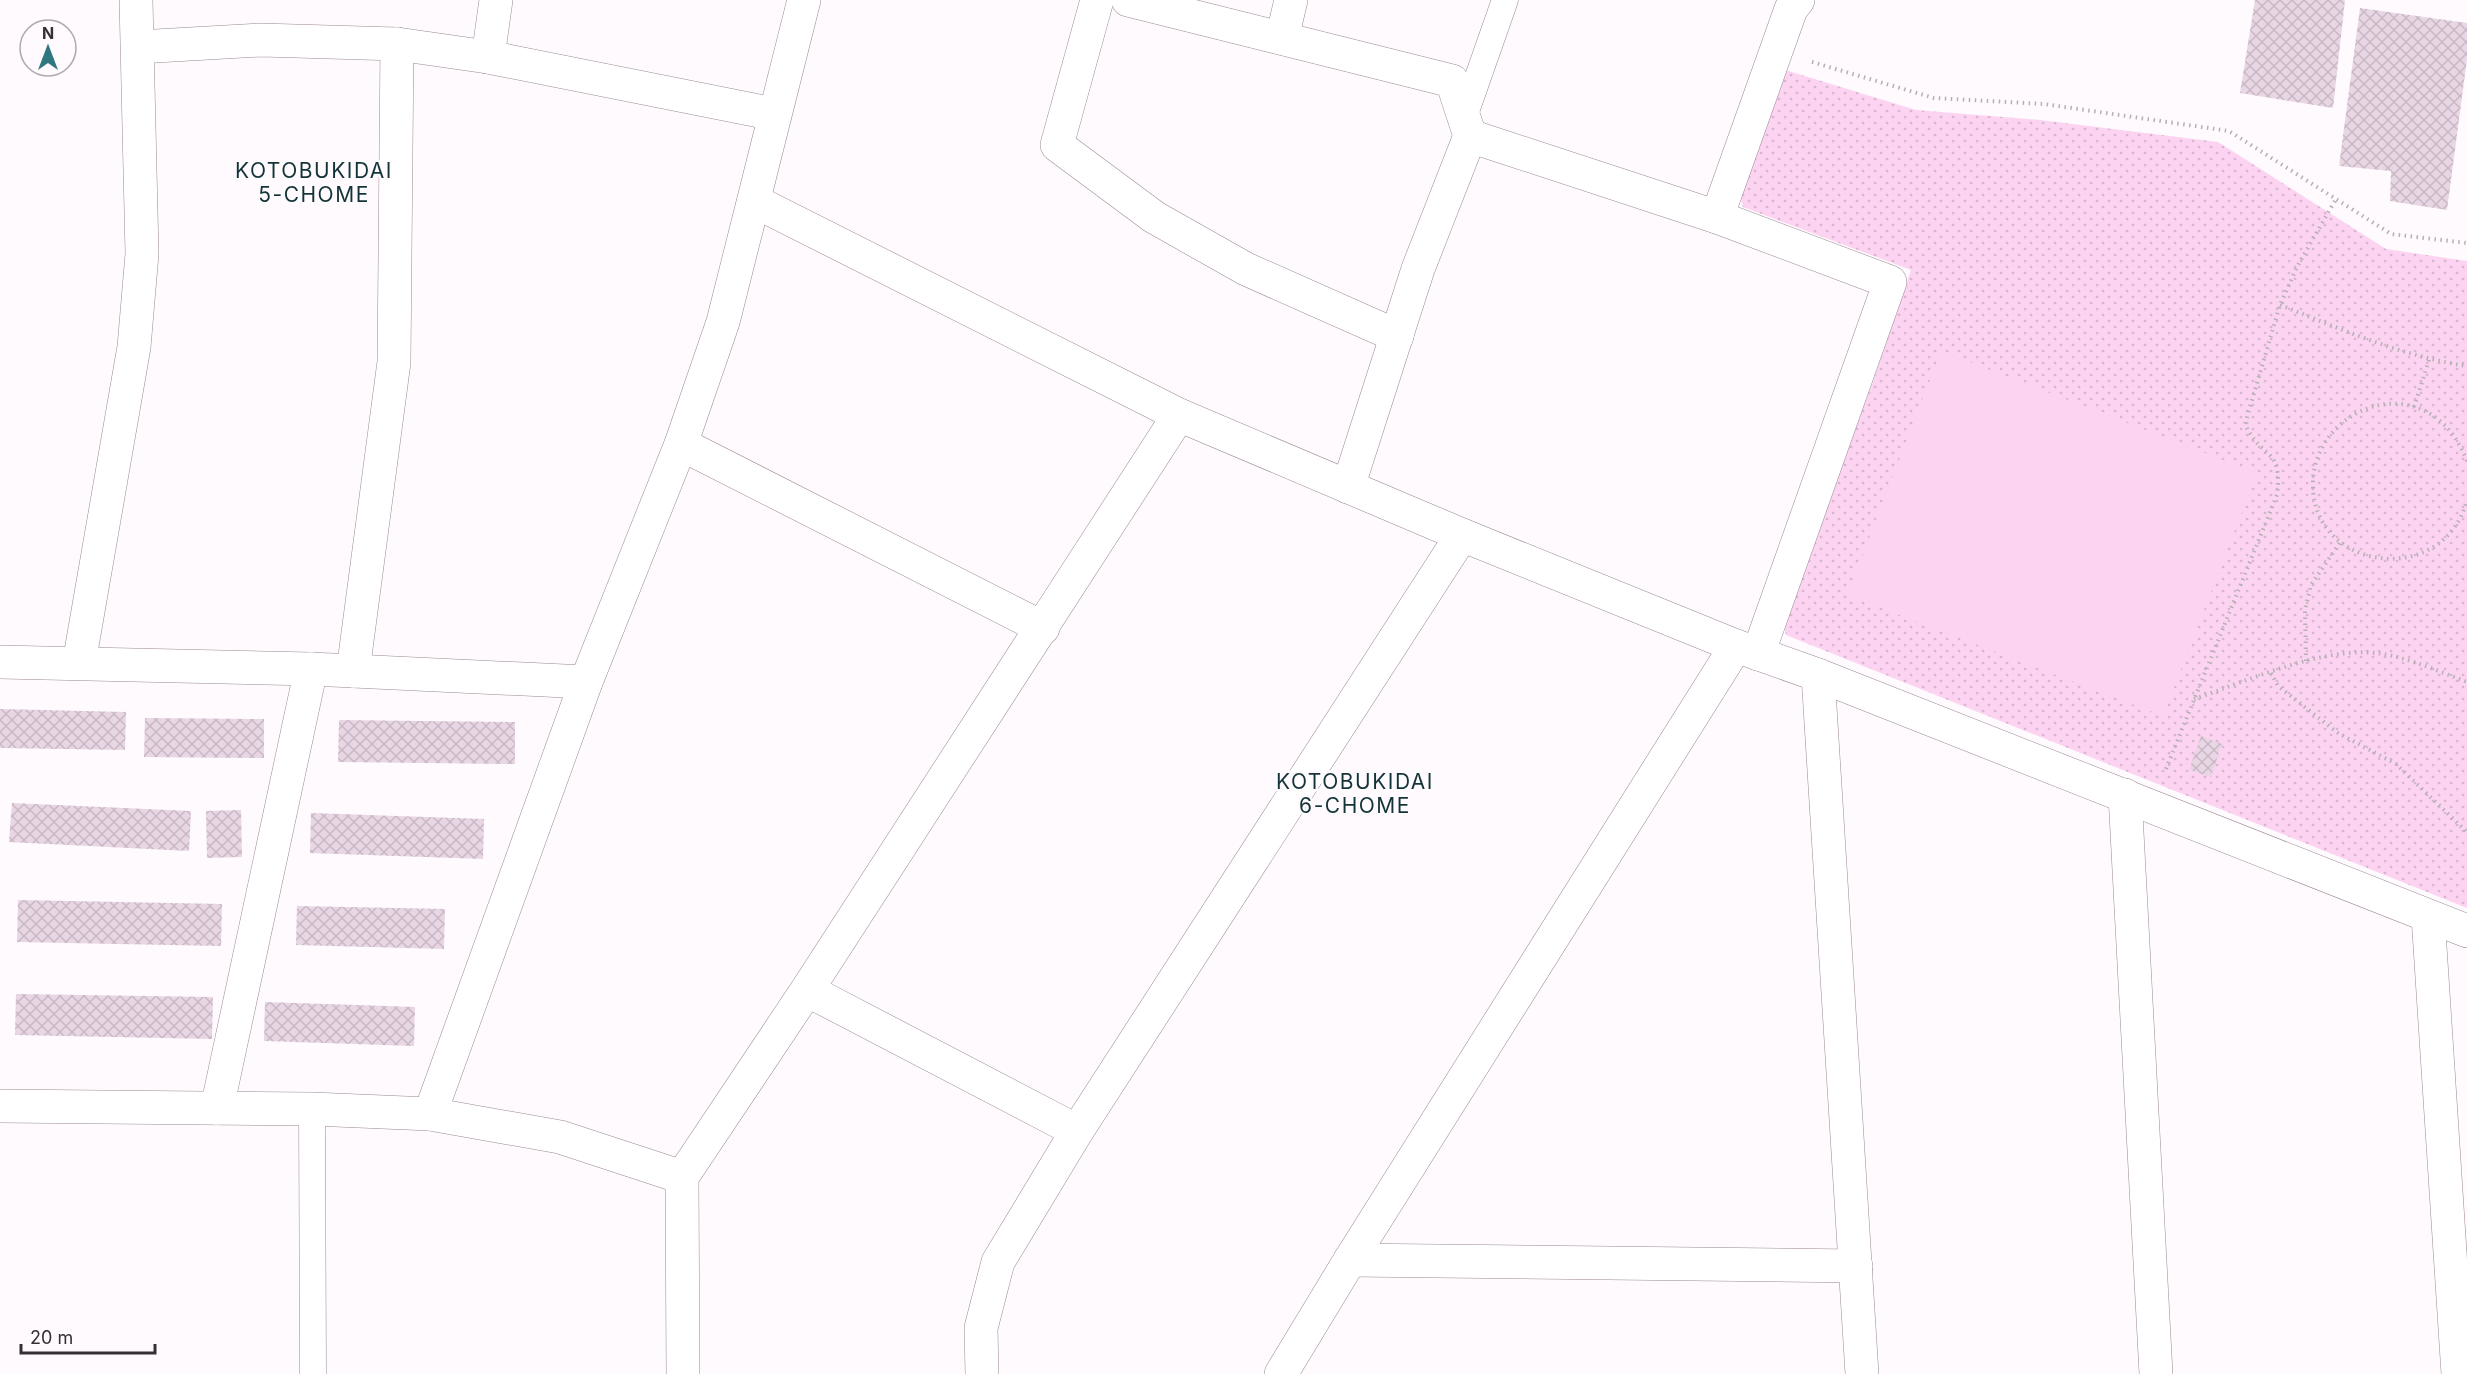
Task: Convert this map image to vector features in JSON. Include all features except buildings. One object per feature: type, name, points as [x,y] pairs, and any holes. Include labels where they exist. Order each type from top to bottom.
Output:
[{"type":"street","points":[[79,663],[134,347],[142,254],[136,0]]},
{"type":"street","points":[[488,57],[496,0]]},
{"type":"street","points":[[430,1114],[586,682],[681,444],[723,322],[804,0]]},
{"type":"street","points":[[1097,0],[1057,145],[1154,217],[1205,246],[1246,269],[1397,336]]},
{"type":"street","points":[[1128,0],[1452,81],[1467,127],[1418,269],[1348,487]]},
{"type":"street","points":[[1282,39],[1292,0]]},
{"type":"street","points":[[1717,217],[1791,9],[1798,0]]},
{"type":"street","points":[[138,47],[261,40],[397,44],[488,57],[774,114]]},
{"type":"street","points":[[353,670],[394,362],[397,44]]},
{"type":"street","points":[[1281,1374],[1350,1260],[1747,650],[1890,282],[1467,127]]},
{"type":"street","points":[[754,201],[1179,415],[1462,535],[1747,650],[1818,675],[2467,931]]},
{"type":"street","points":[[683,1374],[682,1177],[807,990],[1179,415]]},
{"type":"street","points":[[681,444],[1043,628]]},
{"type":"street","points":[[982,1374],[981,1328],[998,1262],[1077,1131],[1462,535]]},
{"type":"street","points":[[0,662],[353,670],[586,682]]},
{"type":"street","points":[[217,1108],[311,669]]},
{"type":"street","points":[[1818,675],[1862,1374]]},
{"type":"street","points":[[2138,800],[2156,1374]]},
{"type":"street","points":[[2428,916],[2458,1374]]},
{"type":"street","points":[[807,990],[1077,1131]]},
{"type":"street","points":[[0,1106],[312,1109],[430,1114],[560,1137],[682,1177]]},
{"type":"street","points":[[1350,1260],[1856,1266]]},
{"type":"lane","points":[[1467,127],[1505,0]]},
{"type":"lane","points":[[312,1109],[313,1374]]},
{"type":"path","points":[[1776,52],[1934,98],[2044,104],[2229,131],[2391,234],[2467,243]]},
{"type":"path","points":[[2138,800],[2194,699],[2277,495],[2280,474],[2276,459],[2251,437],[2245,424],[2280,305],[2298,265],[2336,199]]},
{"type":"path","points":[[2280,305],[2390,348],[2429,360],[2467,366]]},
{"type":"path","points":[[2414,407],[2429,360]]},
{"type":"path","points":[[2467,461],[2457,438],[2438,419],[2414,407],[2389,404],[2365,408],[2343,420],[2326,439],[2315,463],[2313,488],[2319,512],[2332,533],[2351,550],[2375,558],[2402,560],[2427,552],[2448,536],[2463,514],[2467,500]]},
{"type":"path","points":[[2306,661],[2305,610],[2311,585],[2341,541]]},
{"type":"path","points":[[2194,699],[2328,654],[2358,651],[2392,655],[2467,682]]},
{"type":"path","points":[[2271,674],[2278,686],[2338,733],[2396,764],[2467,832]]},
{"type":"shaded area","points":[[1782,69],[1916,110],[2040,120],[2218,142],[2386,249],[2467,261],[2467,908],[1786,635],[1783,623],[1873,382],[1911,270],[1743,207],[1739,192]]},
{"type":"shaded area","points":[[1941,351],[2257,473],[2163,716],[1847,595]]},
{"type":"district","name":"KOTOBUKIDAI 5-CHOME","points":[[314,182]]},
{"type":"district","name":"KOTOBUKIDAI 6-CHOME","points":[[1355,793]]}]
